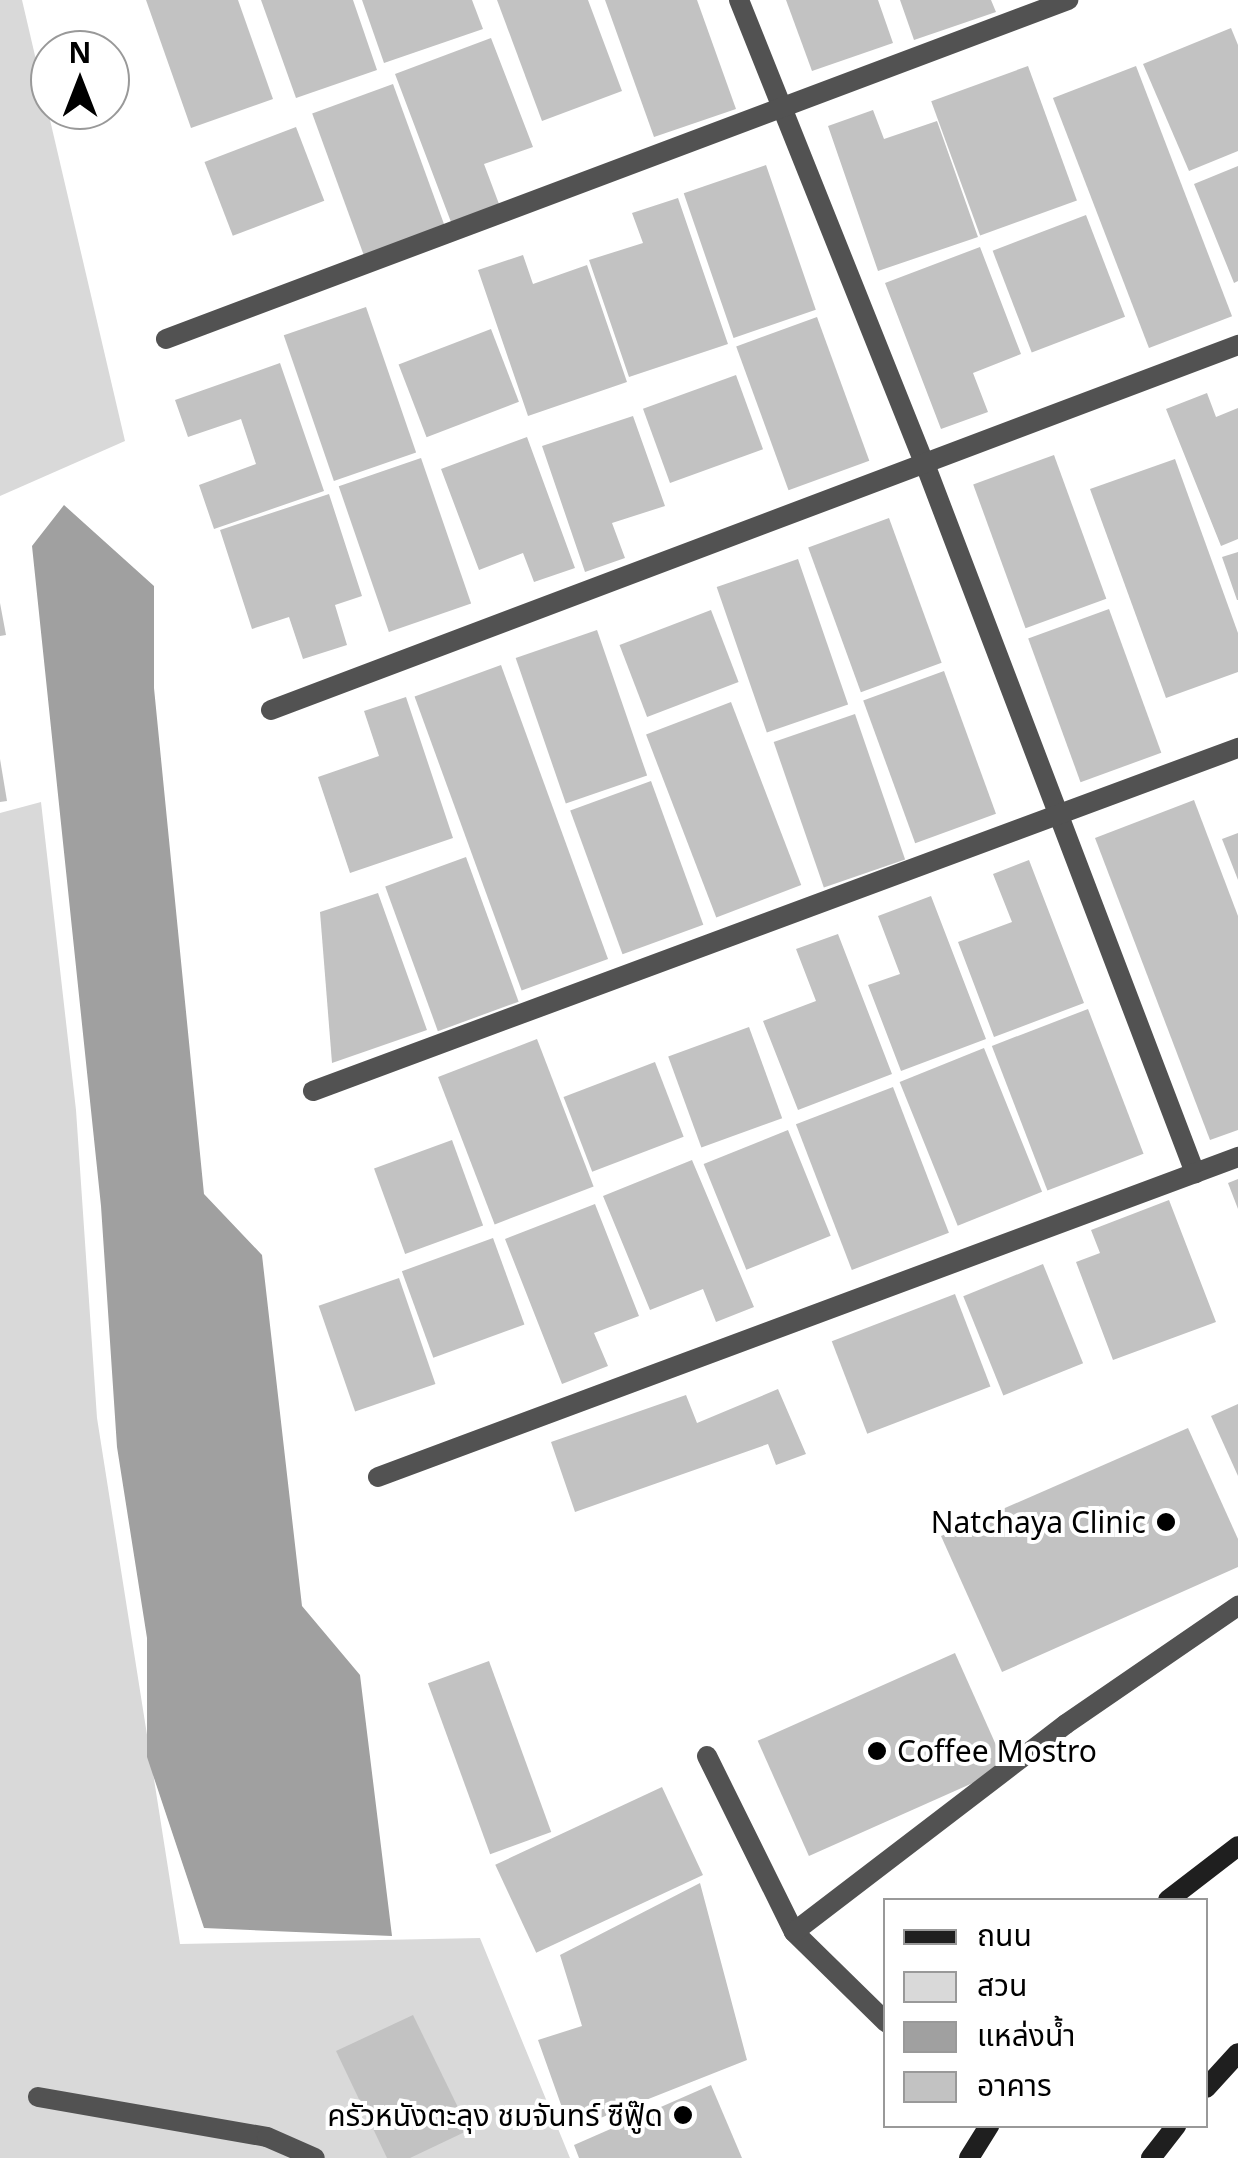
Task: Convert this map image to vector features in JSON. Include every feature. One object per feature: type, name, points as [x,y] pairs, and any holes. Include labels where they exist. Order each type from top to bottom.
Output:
[{"type":"main road","points":[[1171,1898],[1238,1846]]},
{"type":"main road","points":[[1208,2086],[1238,2053]]},
{"type":"main road","points":[[969,2158],[988,2128]]},
{"type":"main road","points":[[1151,2158],[1174,2128]]},
{"type":"street","points":[[739,0],[925,464],[1195,1174]]},
{"type":"street","points":[[166,339],[1068,0]]},
{"type":"street","points":[[271,710],[1238,345]]},
{"type":"street","points":[[313,1091],[1238,748]]},
{"type":"street","points":[[378,1477],[1238,1156]]},
{"type":"street","points":[[794,1932],[1066,1724],[1238,1606]]},
{"type":"street","points":[[707,1756],[794,1932],[883,2019]]},
{"type":"street","points":[[38,2097],[267,2137],[315,2158]]},
{"type":"green space","points":[[0,0],[22,0],[30,34],[30,130],[52,130],[125,441],[0,496]]},
{"type":"green space","points":[[41,802],[76,1110],[97,1418],[180,1944],[480,1938],[570,2158],[0,2158],[0,813]]},
{"type":"water","points":[[64,505],[154,586],[154,688],[204,1194],[262,1255],[302,1606],[360,1675],[392,1936],[204,1928],[147,1757],[147,1638],[117,1447],[101,1206],[32,546]]},
{"type":"building","points":[[146,0],[238,0],[273,99],[191,128]]},
{"type":"building","points":[[261,0],[353,0],[377,70],[296,98]]},
{"type":"building","points":[[362,0],[472,0],[483,29],[384,63]]},
{"type":"building","points":[[497,0],[588,0],[622,91],[542,121]]},
{"type":"building","points":[[605,0],[697,0],[736,109],[654,137]]},
{"type":"building","points":[[786,0],[878,0],[893,43],[812,71]]},
{"type":"building","points":[[900,0],[991,0],[996,12],[914,40]]},
{"type":"building","points":[[1231,28],[1238,45],[1238,151],[1189,171],[1143,64]]},
{"type":"building","points":[[491,38],[533,147],[484,164],[499,204],[451,222],[395,74]]},
{"type":"building","points":[[1028,66],[1077,200],[980,236],[931,101]]},
{"type":"building","points":[[1136,66],[1232,316],[1149,348],[1053,98]]},
{"type":"building","points":[[393,84],[445,227],[364,256],[312,113]]},
{"type":"building","points":[[873,110],[884,139],[937,121],[978,237],[878,271],[828,126]]},
{"type":"building","points":[[296,127],[324,201],[233,236],[205,162]]},
{"type":"building","points":[[766,165],[816,310],[734,338],[684,193]]},
{"type":"building","points":[[1238,166],[1238,281],[1234,283],[1194,184]]},
{"type":"building","points":[[678,198],[728,344],[629,377],[589,260],[643,243],[632,213]]},
{"type":"building","points":[[1086,215],[1125,317],[1032,353],[993,251]]},
{"type":"building","points":[[980,247],[1021,354],[973,373],[988,412],[941,429],[885,283]]},
{"type":"building","points":[[523,255],[533,284],[587,265],[627,382],[528,416],[478,270]]},
{"type":"building","points":[[366,307],[416,453],[334,481],[284,335]]},
{"type":"building","points":[[817,317],[869,461],[789,490],[736,346]]},
{"type":"building","points":[[491,329],[519,402],[427,437],[399,364]]},
{"type":"building","points":[[280,363],[324,491],[214,529],[199,485],[256,464],[241,419],[188,437],[175,400]]},
{"type":"building","points":[[736,375],[763,449],[670,483],[643,409]]},
{"type":"building","points":[[1207,393],[1216,417],[1238,408],[1238,539],[1221,546],[1166,409]]},
{"type":"building","points":[[633,416],[665,506],[612,523],[625,558],[585,572],[542,446]]},
{"type":"building","points":[[527,437],[575,568],[534,582],[523,553],[479,570],[441,469]]},
{"type":"building","points":[[1054,455],[1106,599],[1026,628],[973,484]]},
{"type":"building","points":[[421,458],[471,604],[389,632],[339,486]]},
{"type":"building","points":[[1175,459],[1238,633],[1238,672],[1166,698],[1090,489]]},
{"type":"building","points":[[329,494],[362,596],[335,605],[347,645],[303,659],[289,617],[252,629],[220,530]]},
{"type":"building","points":[[889,518],[942,663],[861,692],[808,547]]},
{"type":"building","points":[[1238,552],[1238,600],[1237,600],[1222,557]]},
{"type":"building","points":[[798,559],[848,705],[767,733],[717,587]]},
{"type":"building","points":[[0,603],[6,635],[0,636]]},
{"type":"building","points":[[1109,609],[1161,753],[1081,782],[1028,638]]},
{"type":"building","points":[[711,610],[739,682],[647,717],[620,645]]},
{"type":"building","points":[[597,630],[647,776],[566,804],[516,658]]},
{"type":"building","points":[[501,665],[608,959],[522,991],[415,696]]},
{"type":"building","points":[[944,671],[996,814],[915,843],[863,700]]},
{"type":"building","points":[[406,697],[453,838],[350,873],[318,777],[379,756],[364,711]]},
{"type":"building","points":[[731,702],[801,885],[716,918],[646,735]]},
{"type":"building","points":[[855,714],[905,860],[824,888],[774,742]]},
{"type":"building","points":[[0,759],[7,801],[0,802]]},
{"type":"building","points":[[651,781],[703,925],[623,954],[570,810]]},
{"type":"building","points":[[1194,800],[1238,916],[1238,1130],[1210,1140],[1095,838]]},
{"type":"building","points":[[1238,833],[1238,880],[1222,839]]},
{"type":"building","points":[[466,857],[519,1002],[438,1031],[385,886]]},
{"type":"building","points":[[1029,860],[1084,1003],[994,1037],[958,942],[1012,922],[993,874]]},
{"type":"building","points":[[378,893],[427,1030],[332,1063],[320,912]]},
{"type":"building","points":[[931,896],[986,1039],[901,1071],[868,985],[900,974],[878,916]]},
{"type":"building","points":[[838,934],[892,1074],[798,1110],[763,1021],[816,1001],[796,949]]},
{"type":"building","points":[[1088,1009],[1144,1154],[1047,1191],[992,1046]]},
{"type":"building","points":[[749,1027],[782,1118],[701,1148],[668,1056]]},
{"type":"building","points":[[537,1039],[594,1187],[495,1224],[438,1077]]},
{"type":"building","points":[[984,1048],[1042,1192],[958,1226],[900,1082]]},
{"type":"building","points":[[655,1062],[684,1137],[592,1172],[564,1097]]},
{"type":"building","points":[[893,1087],[949,1233],[852,1270],[796,1124]]},
{"type":"building","points":[[788,1130],[831,1236],[746,1270],[704,1164]]},
{"type":"building","points":[[452,1140],[483,1226],[405,1254],[374,1168]]},
{"type":"building","points":[[692,1160],[754,1307],[716,1322],[703,1289],[650,1310],[603,1196]]},
{"type":"building","points":[[1238,1179],[1238,1209],[1228,1183]]},
{"type":"building","points":[[1169,1200],[1216,1322],[1113,1360],[1076,1262],[1100,1253],[1091,1230]]},
{"type":"building","points":[[595,1204],[639,1316],[594,1333],[608,1366],[562,1384],[505,1239]]},
{"type":"building","points":[[493,1238],[524,1324],[433,1358],[402,1271]]},
{"type":"building","points":[[1043,1264],[1083,1363],[1003,1395],[963,1296]]},
{"type":"building","points":[[399,1278],[435,1384],[355,1412],[319,1306]]},
{"type":"building","points":[[955,1294],[990,1386],[867,1434],[832,1341]]},
{"type":"building","points":[[778,1389],[806,1454],[776,1465],[768,1444],[575,1512],[551,1442],[686,1395],[697,1423]]},
{"type":"building","points":[[1238,1404],[1238,1476],[1211,1416]]},
{"type":"building","points":[[1188,1428],[1238,1539],[1238,1567],[1002,1672],[941,1536]]},
{"type":"building","points":[[955,1653],[1006,1768],[809,1856],[758,1741]]},
{"type":"building","points":[[489,1661],[551,1832],[490,1854],[428,1683]]},
{"type":"building","points":[[662,1787],[703,1875],[536,1953],[495,1865]]},
{"type":"building","points":[[700,1883],[747,2060],[570,2130],[538,2040],[582,2026],[560,1955]]},
{"type":"building","points":[[413,2015],[469,2130],[410,2158],[387,2158],[336,2051]]},
{"type":"building","name":"ครัวหนังตะลุง ชมจันทร์ ซีฟู๊ด","points":[[711,2085],[742,2158],[579,2158],[574,2145]]},
{"type":"place","name":"Natchaya Clinic","points":[[1166,1522]]},
{"type":"place","name":"Coffee Mostro","points":[[877,1751]]},
{"type":"place","name":"ครัวหนังตะลุง ชมจันทร์ ซีฟู๊ด","points":[[683,2115]]}]
